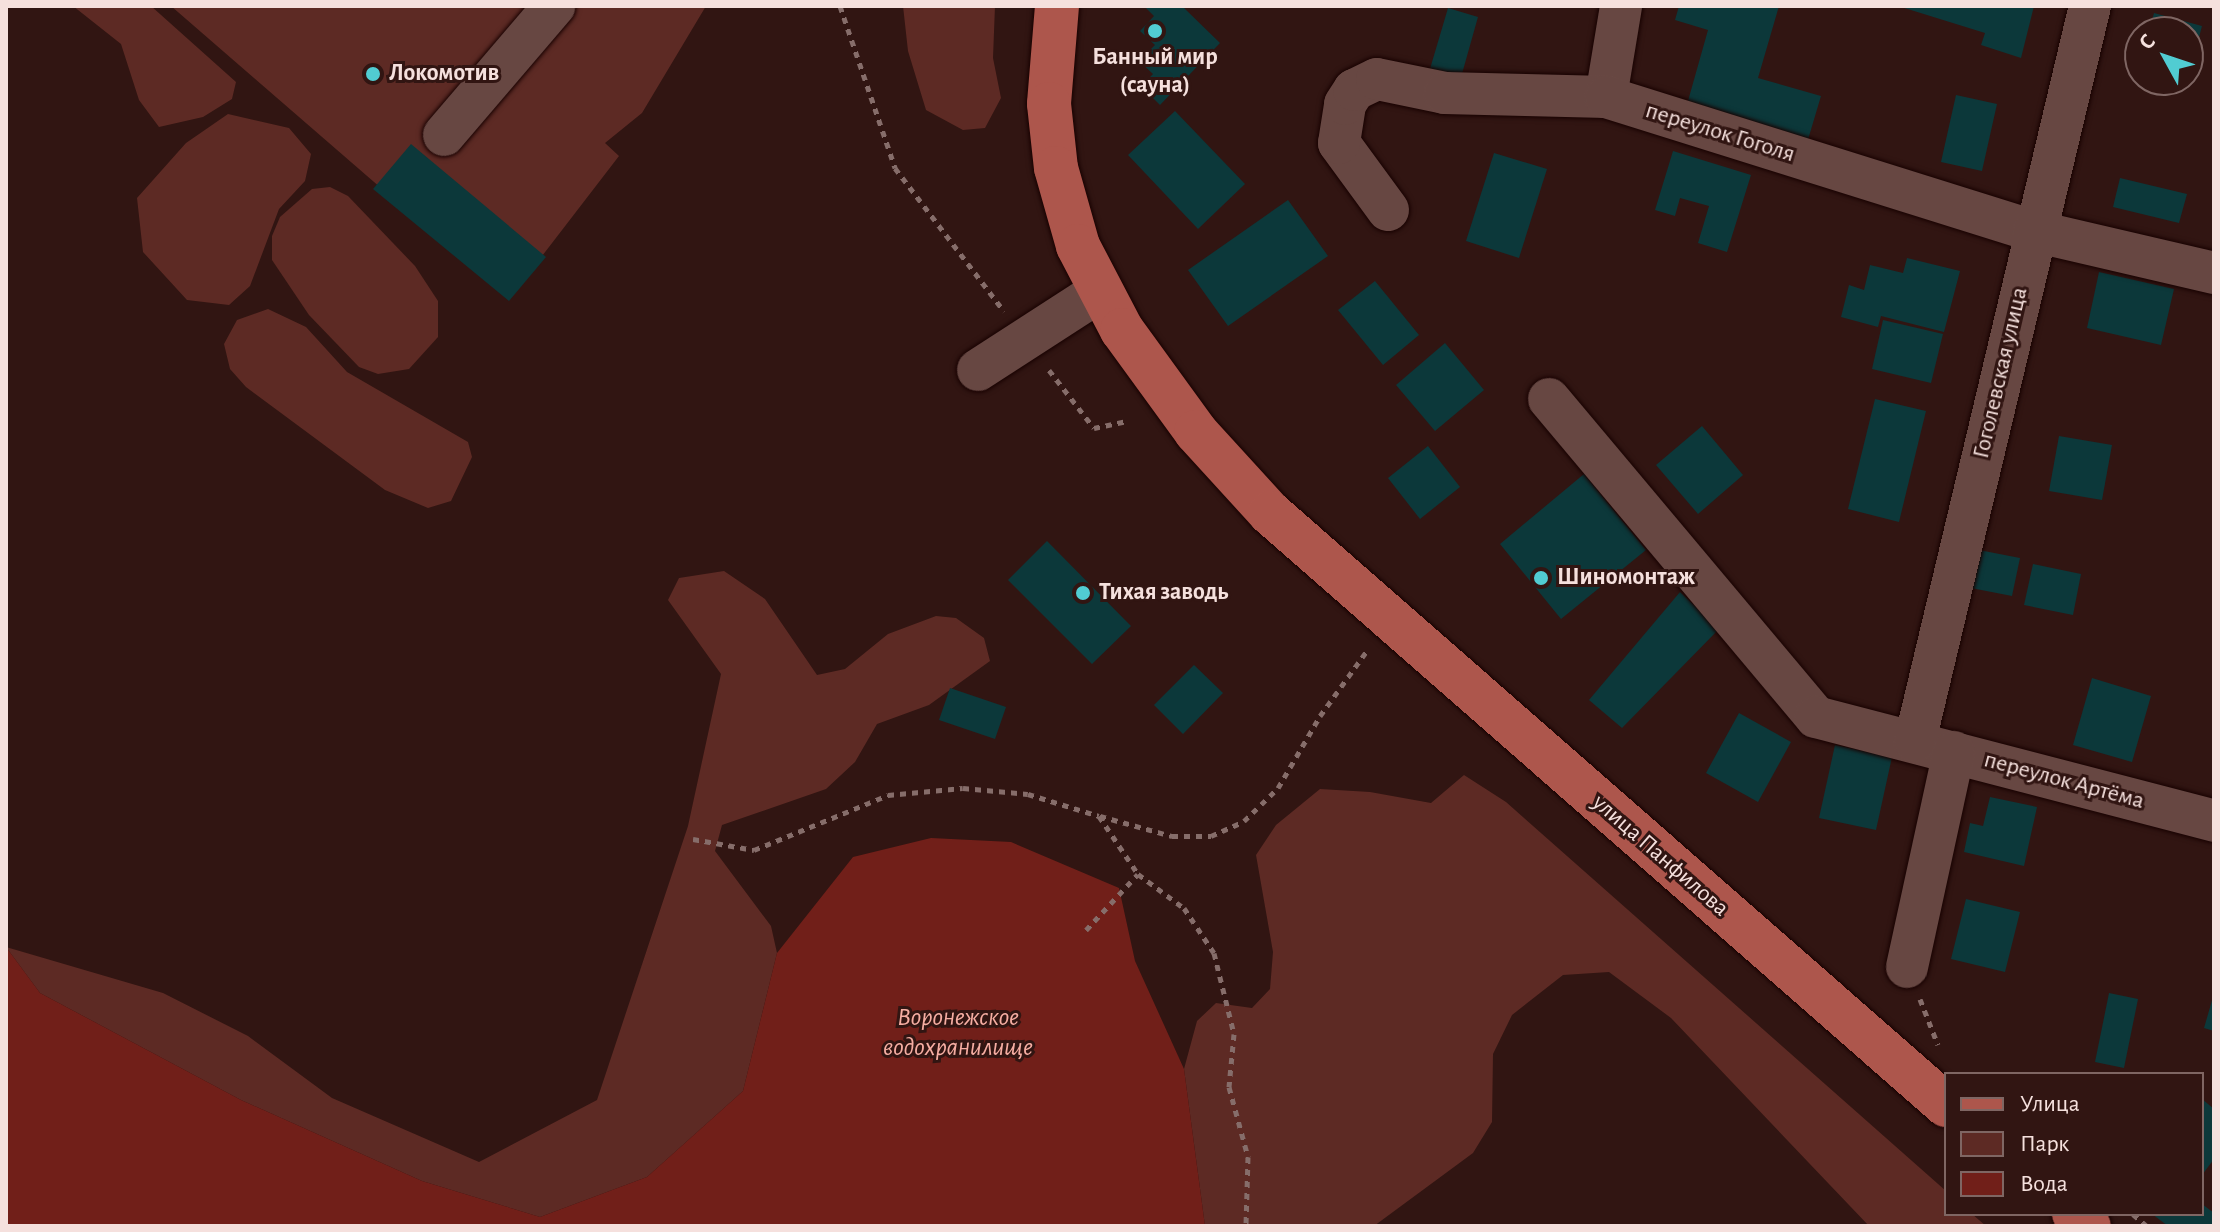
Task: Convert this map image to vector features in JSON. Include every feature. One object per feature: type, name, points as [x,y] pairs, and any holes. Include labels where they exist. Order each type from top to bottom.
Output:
[{"type":"main road","points":[[1057,6],[1049,104],[1056,168],[1078,246],[1100,291]]},
{"type":"main road","name":"улица Панфилова","points":[[1100,291],[1122,330],[1196,432],[1270,513],[1944,1103]]},
{"type":"street","points":[[444,135],[554,6]]},
{"type":"street","points":[[1606,97],[1621,6]]},
{"type":"street","name":"Гоголевская улица","points":[[1907,967],[1934,746],[2034,231],[2090,6]]},
{"type":"street","name":"переулок Гоголя","points":[[1388,210],[1339,143],[1339,123],[1354,90],[1377,79],[1445,93],[1606,97],[2034,231],[2214,273]]},
{"type":"street","points":[[978,370],[1100,291]]},
{"type":"street","name":"переулок Артёма","points":[[1549,399],[1816,717],[2214,821]]},
{"type":"path","points":[[840,6],[895,168],[1094,428],[1128,421]]},
{"type":"path","points":[[693,839],[754,850],[888,795],[963,788],[1028,794],[1172,836],[1211,836],[1244,821],[1278,788],[1366,652]]},
{"type":"path","points":[[1099,816],[1138,874],[1184,908],[1214,953],[1234,1034],[1229,1087],[1248,1157],[1246,1226]]},
{"type":"path","points":[[1086,930],[1138,874]]},
{"type":"path","points":[[1907,967],[1940,1050],[1928,1040]]},
{"type":"green space","points":[[73,6],[151,6],[236,82],[232,99],[203,117],[159,127],[139,100],[121,44]]},
{"type":"green space","points":[[171,6],[706,6],[642,113],[605,143],[619,156],[509,299]]},
{"type":"green space","points":[[903,6],[995,6],[993,58],[1001,98],[985,128],[963,130],[926,110],[908,51]]},
{"type":"green space","points":[[228,114],[289,128],[311,154],[305,181],[279,209],[250,286],[229,305],[187,300],[143,252],[137,198],[186,143]]},
{"type":"green space","points":[[330,187],[348,196],[415,266],[438,301],[438,337],[409,369],[378,374],[359,367],[309,315],[272,260],[272,236],[280,217],[312,189]]},
{"type":"green space","points":[[268,309],[306,327],[347,372],[468,442],[472,457],[451,501],[428,508],[385,490],[246,387],[230,369],[224,344],[237,320]]},
{"type":"green space","points":[[724,571],[765,599],[817,675],[845,669],[888,634],[936,616],[956,618],[984,638],[990,661],[929,705],[877,724],[855,762],[826,789],[722,825],[715,851],[771,926],[777,953],[743,1091],[647,1177],[540,1217],[422,1181],[241,1100],[40,993],[6,947],[163,993],[248,1036],[332,1098],[479,1162],[597,1100],[688,826],[721,674],[668,600],[679,578]]},
{"type":"green space","points":[[1464,775],[1506,802],[1944,1189],[1944,1216],[1974,1216],[1986,1226],[1869,1226],[1671,1018],[1609,972],[1563,975],[1512,1015],[1493,1054],[1492,1122],[1473,1153],[1374,1226],[1205,1226],[1184,1069],[1197,1021],[1216,1003],[1252,1008],[1270,989],[1273,952],[1256,855],[1276,825],[1320,789],[1370,792],[1431,803]]},
{"type":"water","name":"Воронежское водохранилище","points":[[931,838],[1011,842],[1119,888],[1135,961],[1184,1069],[1205,1226],[6,1226],[6,947],[40,993],[241,1100],[422,1181],[540,1217],[647,1177],[743,1091],[777,953],[853,857]]},
{"type":"building","points":[[1144,6],[1182,6],[1220,43],[1160,105],[1141,86],[1153,74],[1139,61],[1155,45],[1140,31],[1154,16]]},
{"type":"building","points":[[1679,6],[1779,6],[1758,78],[1821,96],[1807,143],[1686,108],[1708,30],[1675,20]]},
{"type":"building","points":[[1898,6],[2034,6],[2021,58],[1981,45],[1985,33]]},
{"type":"building","points":[[1448,8],[1478,17],[1458,88],[1427,79]]},
{"type":"building","points":[[1956,95],[1997,104],[1982,171],[1941,162]]},
{"type":"building","points":[[1175,111],[1245,184],[1198,229],[1128,155]]},
{"type":"building","points":[[411,144],[546,257],[509,301],[373,189]]},
{"type":"building","points":[[1673,151],[1751,175],[1727,252],[1698,243],[1709,206],[1680,198],[1675,216],[1655,210]]},
{"type":"building","points":[[1494,153],[1547,169],[1519,258],[1466,241]]},
{"type":"building","points":[[2120,178],[2187,194],[2179,223],[2113,207]]},
{"type":"building","points":[[1288,200],[1328,256],[1228,326],[1188,270]]},
{"type":"building","points":[[1907,258],[1960,271],[1944,332],[1881,316],[1878,327],[1841,317],[1849,285],[1864,290],[1870,265],[1903,273]]},
{"type":"building","points":[[2099,272],[2174,289],[2161,345],[2087,328]]},
{"type":"building","points":[[1375,281],[1419,335],[1383,365],[1338,310]]},
{"type":"building","points":[[1883,320],[1943,334],[1931,383],[1872,369]]},
{"type":"building","points":[[1445,343],[1484,390],[1435,431],[1396,385]]},
{"type":"building","points":[[1875,399],[1926,411],[1899,522],[1848,509]]},
{"type":"building","points":[[1702,426],[1743,475],[1698,514],[1656,465]]},
{"type":"building","points":[[2059,436],[2112,445],[2102,500],[2049,491]]},
{"type":"building","points":[[1428,446],[1460,487],[1420,519],[1388,478]]},
{"type":"building","points":[[1584,474],[1646,550],[1561,619],[1500,544]]},
{"type":"building","points":[[1047,541],[1131,626],[1092,664],[1008,580]]},
{"type":"building","points":[[1979,550],[2020,558],[2012,596],[1971,588]]},
{"type":"building","points":[[2033,564],[2081,574],[2073,615],[2024,605]]},
{"type":"building","points":[[1680,592],[1719,629],[1622,728],[1589,700]]},
{"type":"building","points":[[1194,665],[1223,693],[1183,734],[1154,705]]},
{"type":"building","points":[[2092,678],[2151,696],[2132,762],[2073,745]]},
{"type":"building","points":[[950,688],[1006,707],[995,739],[939,720]]},
{"type":"building","points":[[1739,713],[1791,742],[1758,802],[1706,773]]},
{"type":"building","points":[[1835,745],[1892,757],[1876,830],[1819,818]]},
{"type":"building","points":[[1990,797],[2037,807],[2024,866],[1964,852],[1970,823],[1983,826]]},
{"type":"building","points":[[1966,899],[2020,912],[2005,972],[1951,959]]},
{"type":"building","points":[[2109,993],[2138,999],[2124,1068],[2095,1062]]},
{"type":"building","points":[[2214,997],[2214,1031],[2204,1028]]},
{"type":"building","points":[[2204,1101],[2214,1109],[2214,1159],[2204,1172]]},
{"type":"building","points":[[2204,1206],[2214,1213],[2214,1226],[2168,1226],[2155,1216],[2204,1216]]},
{"type":"place","name":"Банный мир (сауна)","points":[[1155,31]]},
{"type":"place","name":"Локомотив","points":[[373,74]]},
{"type":"place","name":"Шиномонтаж","points":[[1541,578]]},
{"type":"place","name":"Тихая заводь","points":[[1083,593]]}]
